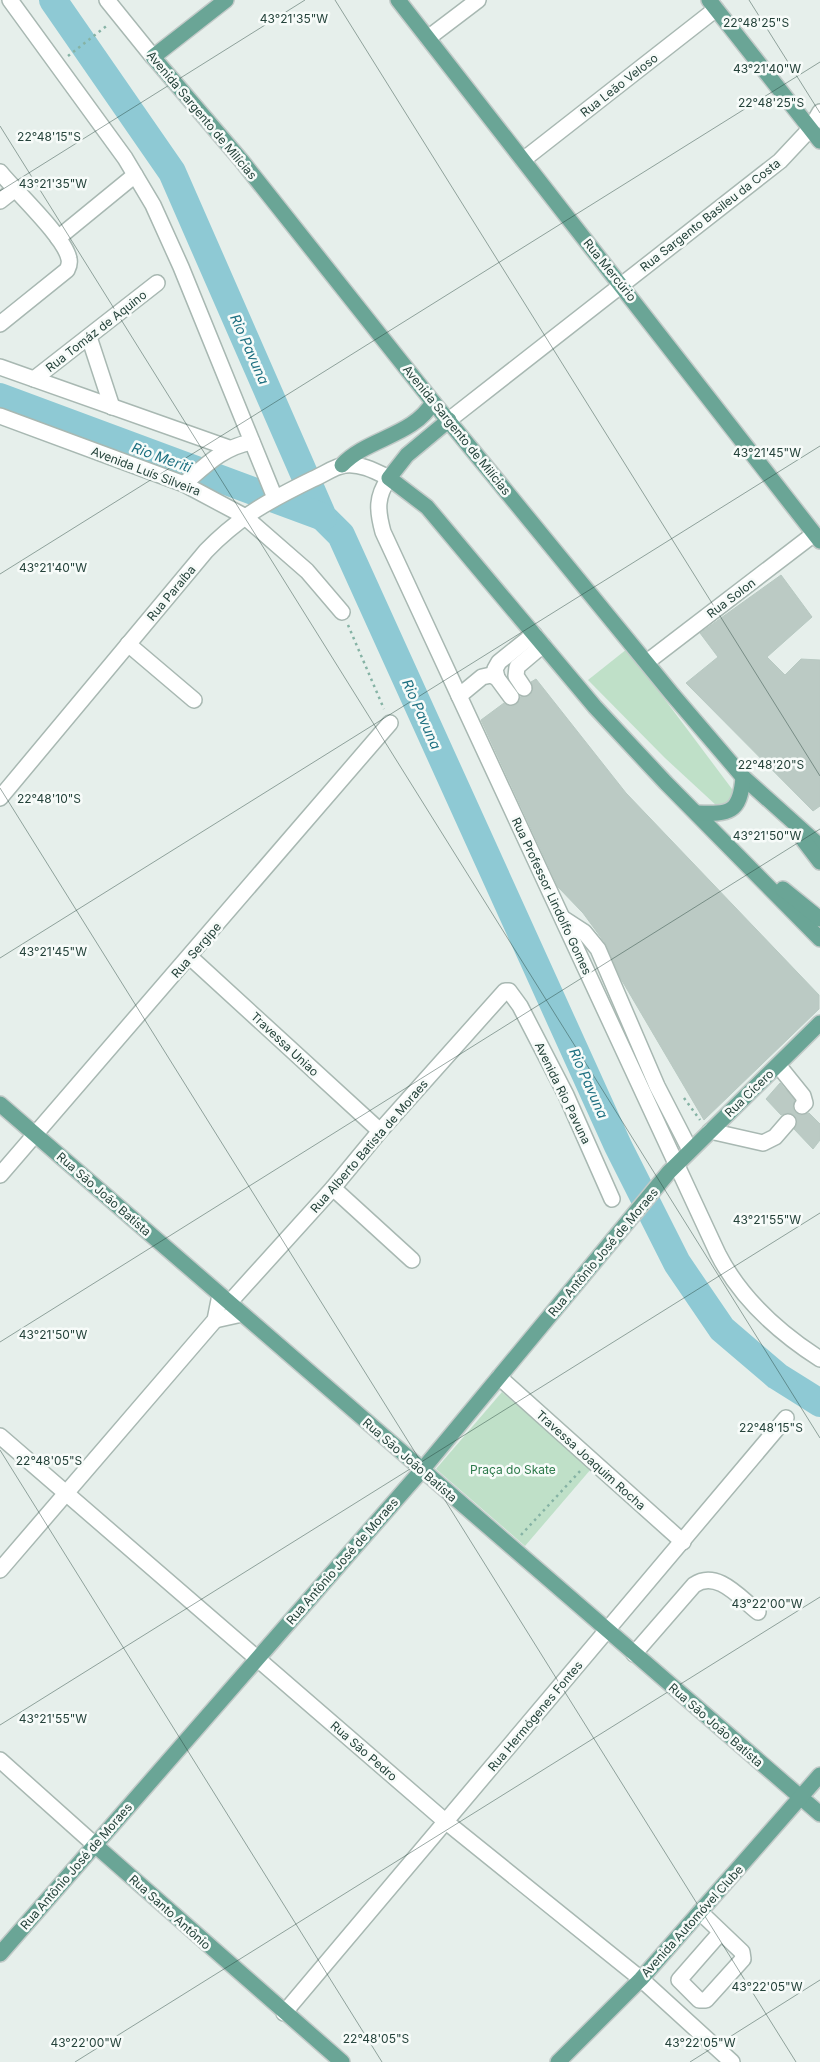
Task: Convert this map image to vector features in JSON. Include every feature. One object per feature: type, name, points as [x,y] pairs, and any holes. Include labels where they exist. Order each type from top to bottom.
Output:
[{"type":"main road","points":[[153,57],[226,0]]},
{"type":"main road","name":"Rua Mercúrio","points":[[398,0],[622,285],[817,538]]},
{"type":"main road","points":[[712,5],[820,141]]},
{"type":"main road","name":"Avenida Sargento de Milícias","points":[[153,57],[241,160],[433,402],[744,778],[820,846]]},
{"type":"main road","points":[[342,465],[354,454],[384,440],[420,418],[433,402]]},
{"type":"main road","name":"Rua Professor Lindolfo Gomes","points":[[389,478],[407,455],[449,420]]},
{"type":"main road","points":[[389,478],[428,507],[595,707],[820,939]]},
{"type":"main road","points":[[697,813],[722,814],[733,810],[741,795],[744,778]]},
{"type":"main road","points":[[778,808],[820,862]]},
{"type":"main road","points":[[740,856],[820,919]]},
{"type":"main road","name":"Rua Cícero","points":[[678,1163],[820,1023]]},
{"type":"main road","name":"Rua São João Batista","points":[[0,1104],[820,1814]]},
{"type":"main road","name":"Rua Antônio José de Moraes","points":[[0,1954],[422,1470],[678,1163]]},
{"type":"main road","name":"Avenida Automóvel Clube","points":[[558,2062],[641,1979],[820,1775]]},
{"type":"main road","name":"Rua Santo Antônio","points":[[95,1845],[342,2062]]},
{"type":"street","points":[[10,0],[125,158],[152,205],[181,267],[252,442],[276,493]]},
{"type":"street","name":"Avenida Sargento de Milícias","points":[[107,0],[153,57]]},
{"type":"street","points":[[428,38],[478,0]]},
{"type":"street","name":"Rua Leão Veloso","points":[[523,160],[712,5]]},
{"type":"street","name":"Rua Sargento Basileu da Costa","points":[[449,420],[780,161],[810,129],[820,112]]},
{"type":"street","points":[[0,172],[58,238],[69,257],[67,270],[0,324]]},
{"type":"street","points":[[58,238],[135,175]]},
{"type":"street","points":[[0,201],[14,190]]},
{"type":"street","name":"Rua Tomáz de Aquino","points":[[34,379],[157,283]]},
{"type":"street","points":[[89,337],[112,406]]},
{"type":"street","points":[[0,367],[112,406],[223,452]]},
{"type":"street","name":"Avenida Luís Silveira","points":[[0,416],[187,481],[244,516],[307,571],[342,612]]},
{"type":"street","points":[[187,481],[223,452],[252,442]]},
{"type":"street","points":[[342,465],[359,466],[389,478]]},
{"type":"street","name":"Rua Paraíba","points":[[0,798],[206,551],[244,516],[276,493],[342,465]]},
{"type":"street","name":"Rua Professor Lindolfo Gomes","points":[[389,478],[382,487],[377,504],[383,532],[458,696],[678,1163],[715,1248],[739,1289],[783,1333],[820,1359]]},
{"type":"street","name":"Rua Solon","points":[[647,662],[817,538]]},
{"type":"street","points":[[511,697],[497,678],[495,669],[499,662],[538,640]]},
{"type":"street","points":[[524,688],[516,676],[517,667],[538,640]]},
{"type":"street","points":[[128,644],[194,700]]},
{"type":"street","points":[[458,696],[486,675],[497,678]]},
{"type":"street","name":"Rua Sergipe","points":[[0,1175],[390,724]]},
{"type":"street","points":[[563,918],[584,932],[598,949],[657,1086],[690,1150]]},
{"type":"street","name":"Travessa Uniao","points":[[190,957],[380,1131]]},
{"type":"street","name":"Rua Alberto Batista de Moraes","points":[[225,1299],[333,1188],[380,1131],[501,994],[509,991]]},
{"type":"street","name":"Avenida Rio Pavuna","points":[[509,991],[520,1006],[566,1095],[612,1199]]},
{"type":"street","points":[[778,1065],[803,1096],[805,1103],[802,1106]]},
{"type":"street","points":[[710,1131],[764,1143],[775,1136],[788,1122]]},
{"type":"street","points":[[333,1188],[412,1260]]},
{"type":"street","points":[[0,1570],[215,1320],[225,1299]]},
{"type":"street","points":[[215,1320],[242,1314]]},
{"type":"street","name":"Travessa Joaquim Rocha","points":[[499,1377],[683,1542]]},
{"type":"street","name":"Rua Hermógenes Fontes","points":[[284,2013],[786,1418]]},
{"type":"street","name":"Rua São Pedro","points":[[0,1436],[445,1821],[641,1979],[732,2062]]},
{"type":"street","points":[[634,1654],[701,1580],[717,1580],[758,1612]]},
{"type":"street","name":"Rua Santo Antônio","points":[[0,1760],[95,1845]]},
{"type":"street","points":[[700,1912],[721,1932],[742,1952],[743,1959],[706,2000],[699,2000],[679,1980],[721,1932]]},
{"type":"path","points":[[63,61],[110,23]]},
{"type":"path","points":[[342,612],[390,724]]},
{"type":"path","points":[[510,1547],[591,1459]]},
{"type":"green space","points":[[627,649],[732,789],[736,795],[735,801],[717,806],[665,758],[588,680]]},
{"type":"green space","name":"Praça do Skate","points":[[502,1392],[591,1469],[525,1546],[436,1469]]},
{"type":"building","points":[[781,575],[812,617],[767,657],[785,675],[801,659],[820,660],[820,806],[813,811],[686,683],[718,657],[700,633]]},
{"type":"building","points":[[536,679],[626,793],[819,995],[819,1009],[704,1120],[621,979],[605,943],[583,913],[558,887],[481,720],[504,703],[513,706],[517,704],[520,697],[530,695],[533,688],[531,682]]},
{"type":"building","points":[[780,1083],[795,1100],[793,1108],[795,1112],[800,1115],[809,1113],[820,1124],[820,1140],[813,1149],[794,1129],[797,1123],[794,1115],[789,1113],[781,1115],[766,1099]]},
{"type":"waterway","name":"Rio Pavuna","points":[[53,0],[172,172],[323,517],[341,535],[618,1146],[677,1263],[722,1329],[777,1376],[820,1403]]},
{"type":"waterway","name":"Rio Meriti","points":[[0,397],[323,517]]}]
